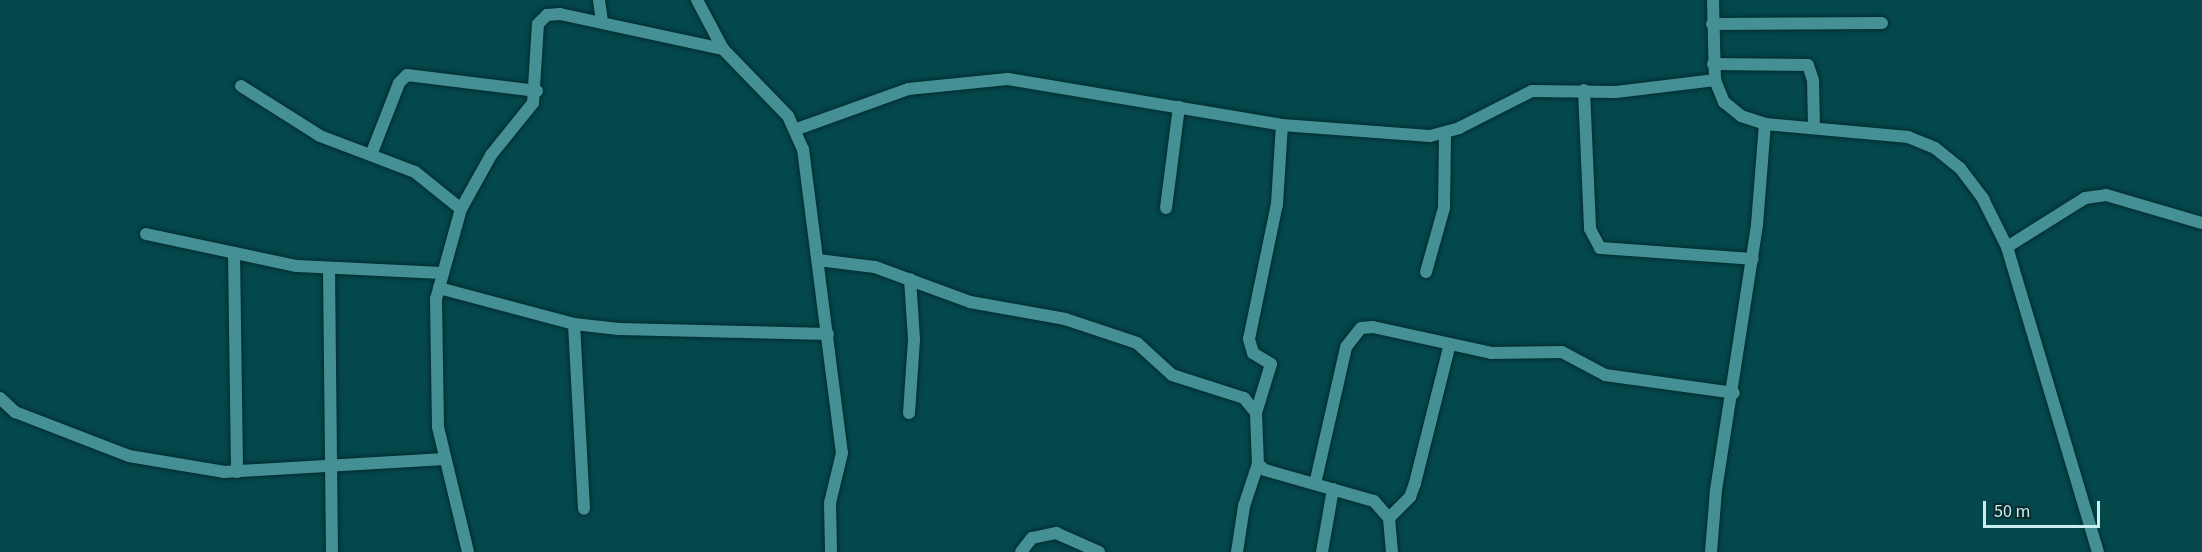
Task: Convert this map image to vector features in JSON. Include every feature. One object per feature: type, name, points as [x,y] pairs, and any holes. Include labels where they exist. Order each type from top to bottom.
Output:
[{"type":"street","points":[[599,0],[602,22]]},
{"type":"street","points":[[697,0],[723,49],[797,129],[818,260],[842,453],[830,503],[831,552]]},
{"type":"street","points":[[1713,0],[1715,80],[1724,102],[1741,116],[1765,124],[1908,137],[1935,148],[1960,168],[1983,199],[2007,247],[2098,552]]},
{"type":"street","points":[[468,552],[443,459],[434,327],[439,288],[461,209],[482,169],[525,117],[537,91],[538,24],[547,15],[561,14],[723,49]]},
{"type":"street","points":[[1712,24],[1882,23]]},
{"type":"street","points":[[1713,64],[1808,64],[1813,80],[1814,128]]},
{"type":"street","points":[[371,155],[399,83],[406,75],[537,91]]},
{"type":"street","points":[[797,129],[908,89],[1008,79],[1282,125],[1412,137],[1446,134],[1517,94],[1584,90],[1616,92],[1715,80]]},
{"type":"street","points":[[241,86],[320,136],[415,172],[461,209]]},
{"type":"street","points":[[1584,90],[1590,229],[1600,248],[1752,259]]},
{"type":"street","points":[[1167,208],[1179,107]]},
{"type":"street","points":[[1711,552],[1716,490],[1734,393],[1752,259],[1765,124]]},
{"type":"street","points":[[1237,552],[1246,498],[1258,464],[1256,413],[1270,364],[1253,353],[1249,339],[1277,204],[1282,125]]},
{"type":"street","points":[[1426,272],[1444,208],[1446,134]]},
{"type":"street","points":[[2007,247],[2085,198],[2106,195],[2202,223]]},
{"type":"street","points":[[146,234],[234,253],[329,267],[442,273]]},
{"type":"street","points":[[234,253],[237,472]]},
{"type":"street","points":[[818,260],[875,267],[970,302],[1051,315],[1137,344],[1172,375],[1244,398],[1256,413]]},
{"type":"street","points":[[329,267],[333,552]]},
{"type":"street","points":[[909,413],[915,339],[910,279]]},
{"type":"street","points":[[439,288],[574,324],[619,329],[828,334]]},
{"type":"street","points":[[574,324],[584,508]]},
{"type":"street","points":[[1315,484],[1352,335],[1373,327],[1506,354],[1562,352],[1605,375],[1734,393]]},
{"type":"street","points":[[1389,518],[1410,497],[1450,344]]},
{"type":"street","points":[[0,398],[15,412],[129,456],[237,472],[443,459]]},
{"type":"street","points":[[1258,464],[1374,501],[1389,518],[1392,552]]},
{"type":"street","points":[[1322,552],[1333,489]]},
{"type":"street","points":[[1021,552],[1032,538],[1056,533],[1099,552]]}]
